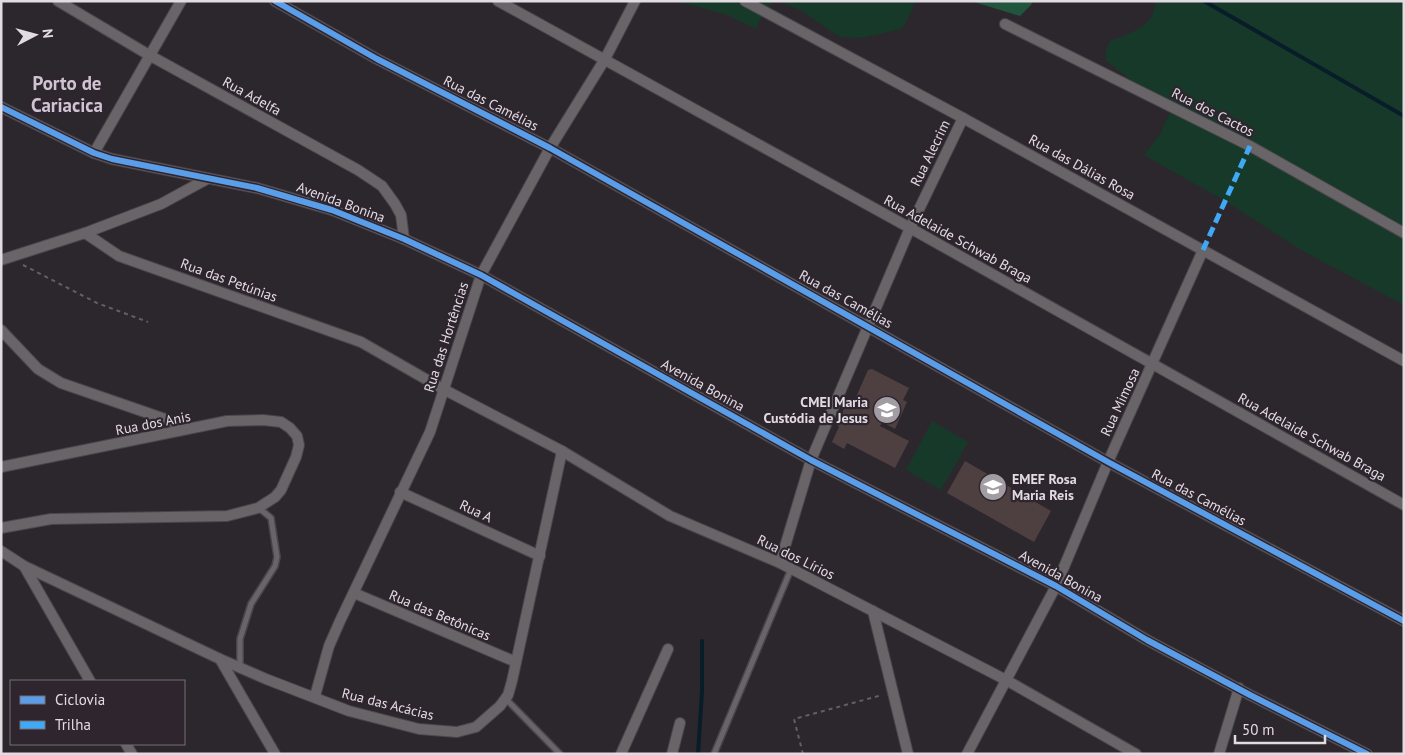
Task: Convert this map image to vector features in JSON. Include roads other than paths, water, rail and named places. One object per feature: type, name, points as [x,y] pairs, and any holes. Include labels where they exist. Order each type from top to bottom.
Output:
[{"type":"street","name":"Rua Adelfa","points":[[58,1],[149,55],[358,170],[382,186],[402,216],[404,239]]},
{"type":"street","points":[[94,153],[181,1]]},
{"type":"street","name":"Rua das Camélias","points":[[275,1],[377,59],[550,148],[1108,462],[1404,621]]},
{"type":"street","name":"Rua Adelaide Schwab Braga","points":[[498,1],[910,228],[1404,505]]},
{"type":"street","name":"Rua das Hortências","points":[[315,696],[330,646],[400,492],[430,432],[481,275],[550,148],[605,59],[635,1]]},
{"type":"street","name":"Rua das Dálias Rosa","points":[[745,1],[963,118],[1404,361]]},
{"type":"street","name":"Rua dos Cactos","points":[[1005,24],[1250,146],[1404,233]]},
{"type":"street","name":"Avenida Bonina","points":[[1,107],[94,153],[112,159],[257,188],[332,210],[404,239],[481,275],[811,460],[1056,586],[1147,640],[1367,754]]},
{"type":"street","name":"Rua Alecrim","points":[[780,563],[811,460],[910,228],[963,118]]},
{"type":"street","points":[[5,258],[85,234],[161,204],[207,179]]},
{"type":"street","name":"Rua das Petúnias","points":[[85,234],[119,256],[361,342],[443,389]]},
{"type":"street","name":"Rua Mimosa","points":[[968,754],[1056,586],[1108,462],[1203,250]]},
{"type":"street","points":[[1,330],[38,369],[61,383],[192,429]]},
{"type":"street","name":"Rua dos Lírios","points":[[443,389],[562,451],[670,516],[780,563],[1006,680],[1136,754]]},
{"type":"street","name":"Rua dos Anis","points":[[1,467],[227,422],[263,420],[281,422],[297,436],[299,445],[293,466],[281,490],[274,498],[258,508]]},
{"type":"street","name":"Rua das Acácias","points":[[1,551],[24,566],[240,668],[350,711],[419,729],[457,732],[476,727],[490,715],[505,698],[512,681],[562,451]]},
{"type":"street","name":"Rua A","points":[[400,492],[540,556]]},
{"type":"street","points":[[1,528],[51,519],[227,516],[258,508]]},
{"type":"street","points":[[24,566],[89,680]]},
{"type":"street","name":"Rua das Betônicas","points":[[354,593],[516,662]]},
{"type":"street","points":[[873,611],[908,754]]},
{"type":"street","points":[[621,754],[668,650]]},
{"type":"street","points":[[220,659],[275,754]]},
{"type":"street","points":[[1219,754],[1239,688]]},
{"type":"street","points":[[672,754],[680,723]]},
{"type":"lane","points":[[240,668],[240,639],[251,604],[275,566],[277,557],[271,518],[258,508]]},
{"type":"lane","points":[[714,754],[791,569]]},
{"type":"lane","points":[[505,698],[560,754]]},
{"type":"waterway","points":[[1204,1],[1404,116]]},
{"type":"waterway","points":[[698,754],[702,691],[702,641]]},
{"type":"place","name":"CMEI Maria Custódia de Jesus","points":[[887,410]]},
{"type":"place","name":"EMEF Rosa Maria Reis","points":[[993,487]]},
{"type":"district","name":"Porto de Cariacica","points":[[67,94]]}]
